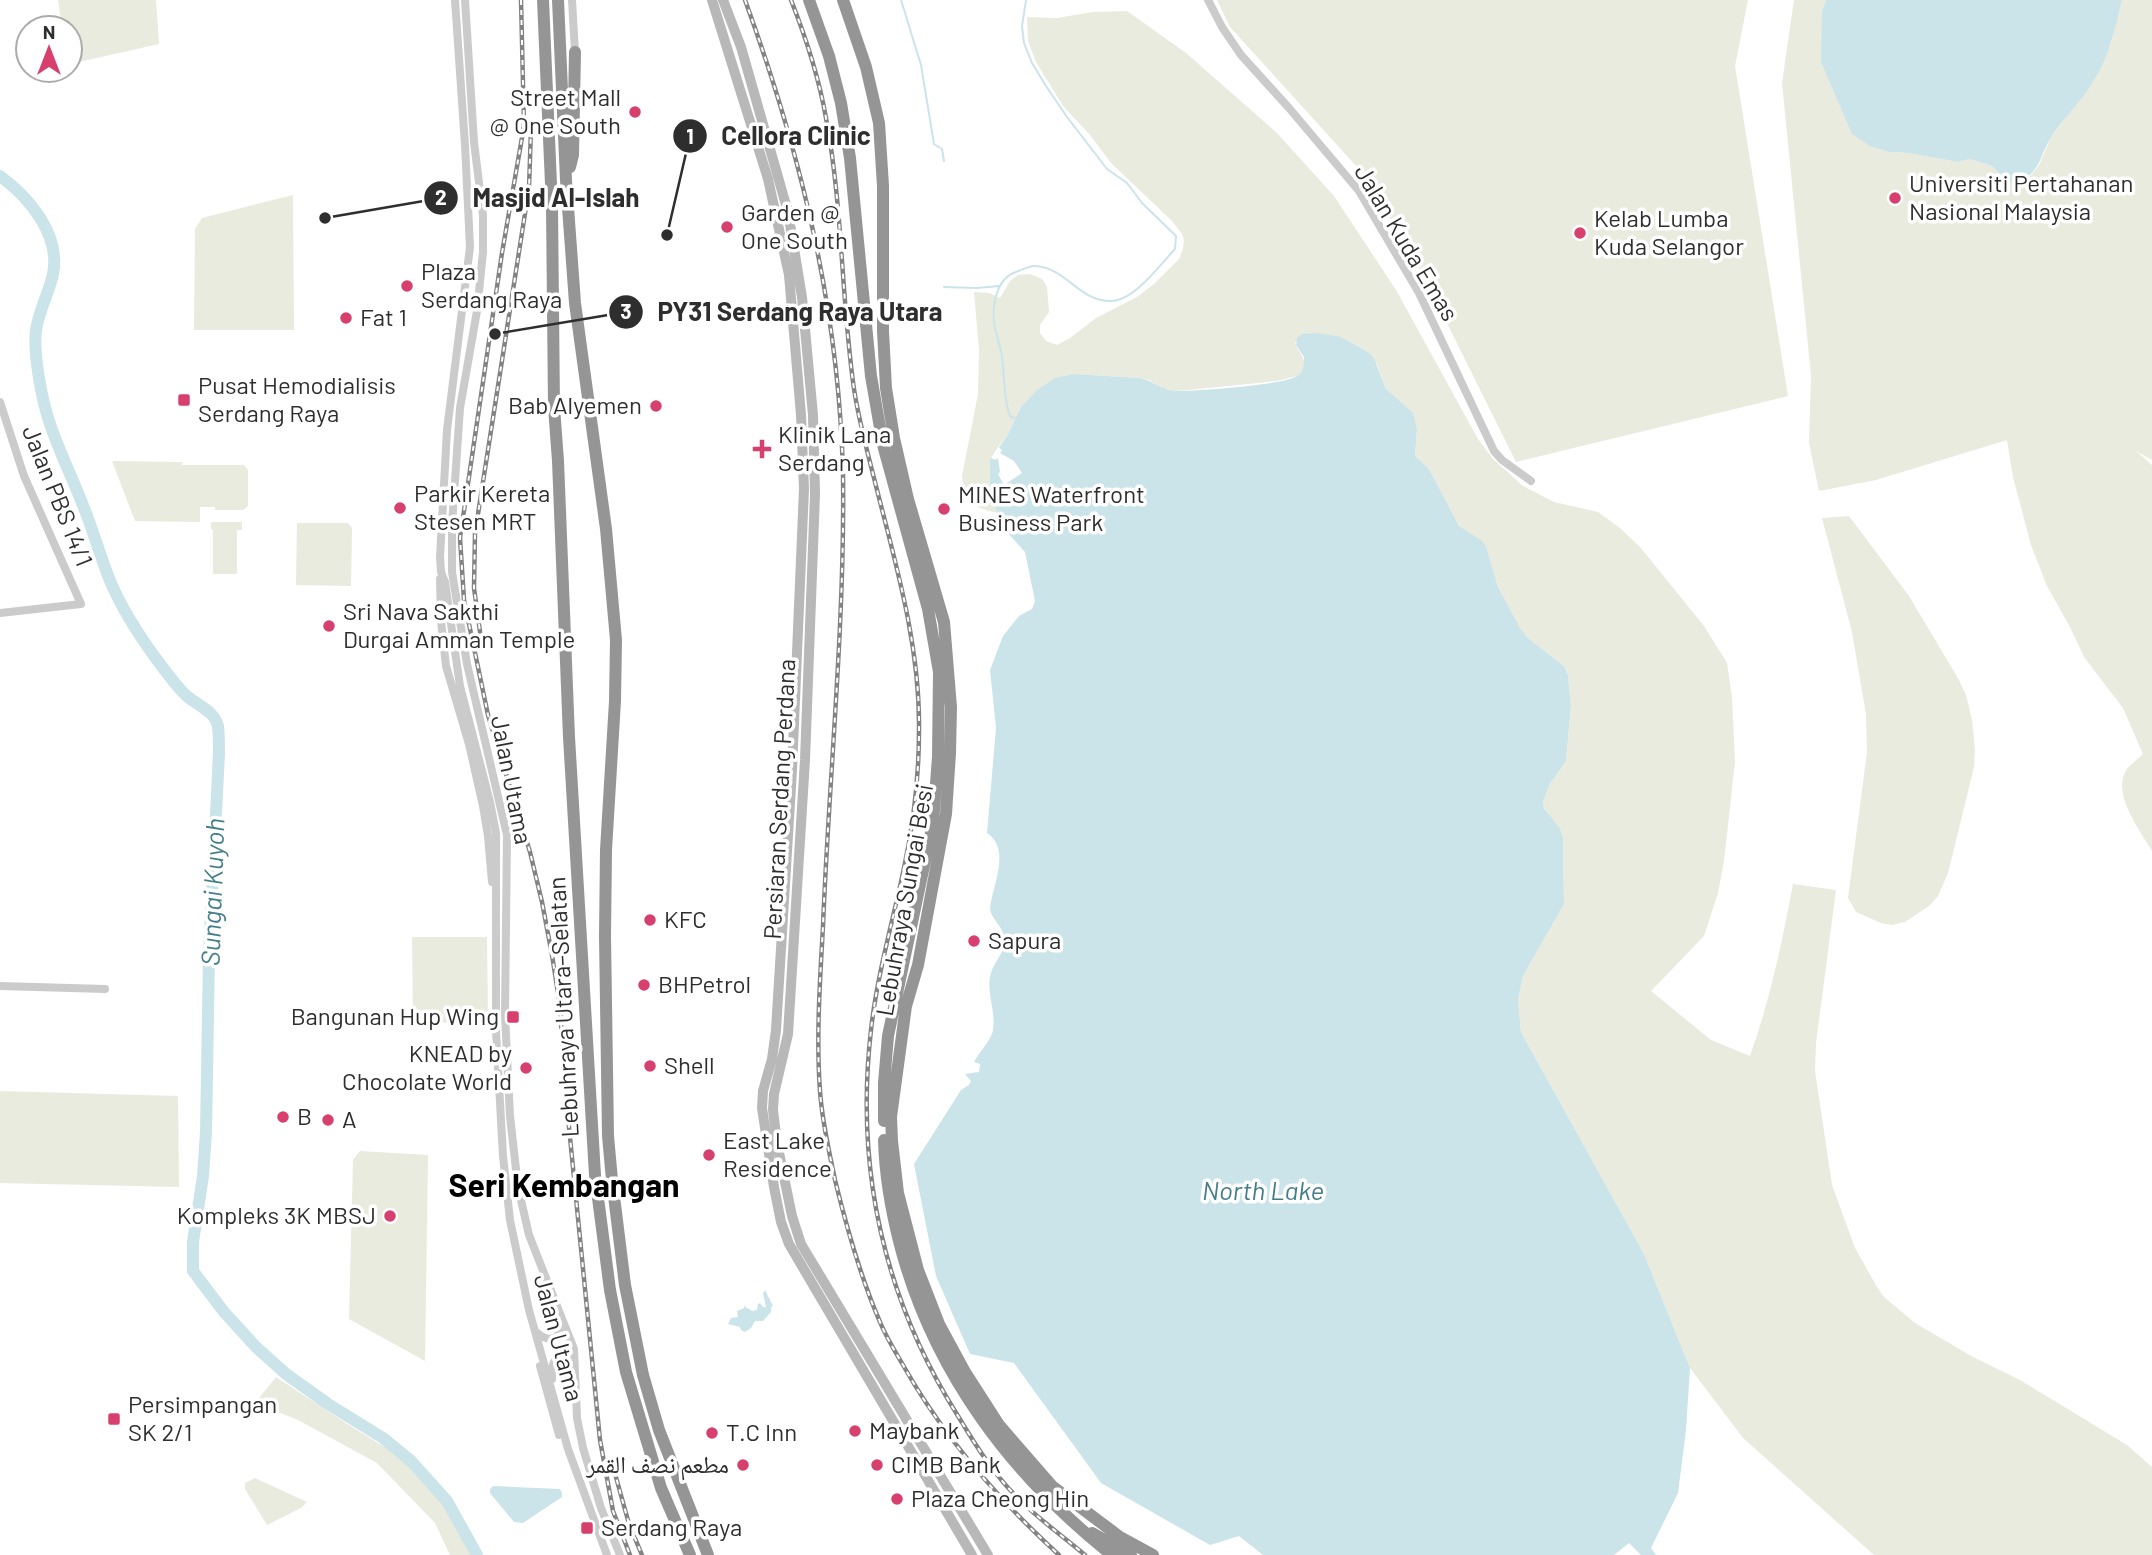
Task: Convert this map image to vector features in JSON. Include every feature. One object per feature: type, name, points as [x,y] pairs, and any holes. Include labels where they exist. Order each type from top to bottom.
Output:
[{"type":"highway","name":"Lebuhraya Utara–Selatan","points":[[544,0],[552,207],[553,380],[569,737],[595,1175],[608,1277],[626,1372],[661,1488],[690,1555]]},
{"type":"highway","points":[[558,0],[566,180]]},
{"type":"highway","name":"Lebuhraya Sungai Besi","points":[[809,0],[835,76],[845,123],[871,376],[883,445],[928,609],[939,672],[938,757],[933,823],[892,1016],[884,1083],[885,1166],[893,1217],[925,1320],[953,1377],[1000,1447],[1079,1529],[1112,1555]]},
{"type":"highway","name":"Lebuhraya Sungai Besi","points":[[843,0],[866,67],[879,123],[884,221],[884,362],[889,410],[908,499],[941,610],[950,681],[950,753],[946,814],[918,965],[906,1006],[891,1117],[891,1140],[898,1193],[918,1270],[939,1324],[965,1372],[999,1425],[1052,1486],[1121,1537],[1153,1555]]},
{"type":"highway","points":[[566,180],[573,155],[575,52]]},
{"type":"highway","name":"Lebuhraya Utara–Selatan","points":[[566,180],[575,303],[606,529],[616,640],[606,850],[605,936],[608,1136],[612,1180],[625,1284],[643,1375],[659,1430],[708,1555]]},
{"type":"highway","points":[[1079,1529],[1095,1533],[1131,1555]]},
{"type":"main road","name":"Persiaran Serdang Perdana","points":[[712,0],[768,179],[790,285],[804,473],[786,876],[776,1030],[762,1108],[779,1210],[785,1235],[808,1277],[972,1555]]},
{"type":"main road","name":"Persiaran Serdang Perdana","points":[[723,0],[741,47],[788,212],[805,327],[815,472],[806,713],[788,1034],[774,1094],[773,1110],[777,1143],[792,1216],[801,1244],[988,1555]]},
{"type":"main road","points":[[729,51],[741,47]]},
{"type":"main road","points":[[794,713],[806,713]]},
{"type":"street","name":"Jalan Utama","points":[[455,0],[470,247],[447,422],[441,572],[445,582],[460,686],[496,833],[496,1031],[506,1186],[521,1278],[575,1470],[607,1555]]},
{"type":"street","name":"Jalan Utama","points":[[465,0],[474,142],[483,215],[483,252],[477,311],[460,408],[452,525],[452,572],[467,664],[507,835],[505,1015],[510,1116],[518,1187],[529,1235],[574,1349],[577,1418],[583,1448],[601,1508],[620,1555]]},
{"type":"street","points":[[572,0],[575,52]]},
{"type":"street","name":"Jalan Kuda Emas","points":[[1208,0],[1241,55],[1289,107],[1359,191],[1419,293],[1494,451],[1531,481]]},
{"type":"street","name":"Jalan PBS 14/1","points":[[0,402],[24,476],[81,604],[0,613]]},
{"type":"street","points":[[0,986],[105,989]]},
{"type":"street","points":[[536,1332],[545,1339],[557,1336],[560,1325],[556,1305]]},
{"type":"street","points":[[536,1332],[540,1367],[556,1426],[566,1456],[575,1470]]},
{"type":"street","points":[[552,1389],[552,1366],[558,1357],[565,1356],[570,1360],[575,1372]]},
{"type":"shaded area","points":[[58,0],[156,0],[159,44],[84,61],[84,14],[60,14]]},
{"type":"shaded area","name":"Kelab Lumba Kuda Selangor","points":[[1217,0],[1748,0],[1735,66],[1788,396],[1516,462],[1430,289],[1367,178],[1230,27]]},
{"type":"shaded area","points":[[1794,0],[1826,0],[1822,11],[1890,152],[1958,162],[1970,159],[1992,166],[2005,179],[2028,179],[2039,165],[2051,137],[2093,82],[2111,43],[2122,0],[2152,0],[2152,460],[2136,451],[2152,465],[2152,851],[2129,812],[2122,789],[2127,769],[2143,754],[2123,708],[2084,657],[2047,586],[2031,545],[2013,477],[2007,440],[1876,480],[1819,491],[1809,443],[1811,375],[1782,83]]},
{"type":"shaded area","points":[[1127,11],[1186,53],[1277,133],[1334,196],[1396,290],[1478,439],[1493,459],[1523,486],[1554,502],[1598,512],[1620,528],[1640,547],[1704,626],[1727,663],[1732,697],[1735,761],[1724,861],[1718,893],[1704,936],[1651,991],[1711,1040],[1750,1056],[1775,971],[1793,884],[1836,890],[1816,1043],[1815,1071],[1832,1185],[1855,1248],[1884,1297],[1915,1323],[1973,1357],[2020,1380],[2127,1445],[2152,1467],[2152,1555],[1874,1555],[1743,1438],[1690,1368],[1644,1254],[1521,1032],[1518,1000],[1523,976],[1564,904],[1563,838],[1543,801],[1550,784],[1566,761],[1571,707],[1568,675],[1564,666],[1520,630],[1498,587],[1486,546],[1459,526],[1429,469],[1415,456],[1417,430],[1386,389],[1377,364],[1368,352],[1341,337],[1295,342],[1304,362],[1298,376],[1276,381],[1178,391],[1164,389],[1140,378],[1075,374],[1021,407],[1007,436],[998,447],[990,486],[997,513],[976,506],[968,498],[962,476],[978,394],[979,350],[974,292],[989,293],[1000,298],[1010,281],[1018,275],[1030,274],[1042,279],[1047,287],[1049,312],[1040,325],[1040,333],[1046,341],[1057,345],[1096,318],[1137,297],[1179,259],[1183,249],[1182,234],[1172,221],[1111,163],[1063,106],[1036,62],[1028,41],[1027,17],[1057,18],[1093,12]]},
{"type":"shaded area","points":[[293,195],[294,330],[194,330],[195,229],[202,218]]},
{"type":"shaded area","points":[[112,461],[244,465],[248,470],[248,506],[243,510],[200,507],[200,522],[135,521]]},
{"type":"shaded area","points":[[1849,516],[1909,596],[1959,680],[1972,720],[1974,767],[1948,873],[1938,896],[1929,906],[1905,922],[1892,925],[1856,912],[1848,898],[1867,752],[1866,714],[1852,632],[1822,518]]},
{"type":"shaded area","points":[[211,522],[242,522],[242,530],[237,530],[237,574],[213,574]]},
{"type":"shaded area","points":[[297,523],[348,523],[352,528],[351,586],[296,585]]},
{"type":"shaded area","points":[[412,937],[487,937],[488,1022],[413,1023]]},
{"type":"shaded area","points":[[0,1091],[178,1096],[179,1187],[0,1183]]},
{"type":"shaded area","name":"Kompleks 3K MBSJ","points":[[360,1151],[428,1155],[425,1361],[349,1319],[353,1160]]},
{"type":"shaded area","points":[[276,1377],[391,1451],[416,1471],[448,1509],[470,1555],[450,1555],[435,1523],[377,1463],[298,1420],[255,1403]]},
{"type":"shaded area","points":[[255,1478],[307,1502],[301,1508],[267,1525],[245,1489],[245,1483]]},
{"type":"water","points":[[1826,0],[2122,0],[2111,43],[2099,72],[2053,134],[2035,169],[2024,180],[2015,184],[2005,179],[1992,166],[1970,159],[1958,162],[1890,152],[1870,146],[1852,134],[1821,62],[1822,11]]},
{"type":"water","name":"North Lake","points":[[1318,333],[1341,337],[1374,358],[1386,389],[1413,413],[1417,430],[1415,456],[1429,469],[1459,526],[1486,546],[1498,587],[1521,630],[1564,666],[1568,675],[1571,706],[1566,761],[1550,784],[1543,801],[1544,808],[1560,829],[1563,838],[1564,904],[1523,976],[1518,1000],[1521,1032],[1644,1254],[1690,1368],[1678,1493],[1651,1548],[1656,1555],[1641,1555],[1629,1543],[1614,1555],[1263,1555],[1239,1536],[1210,1545],[1101,1483],[1014,1363],[970,1354],[936,1276],[914,1164],[961,1090],[969,1085],[971,1081],[965,1074],[979,1072],[980,1064],[974,1062],[992,1034],[994,1019],[990,996],[991,973],[1004,943],[1002,930],[990,909],[999,858],[994,840],[987,833],[996,728],[990,670],[1003,636],[1019,616],[1032,609],[1035,601],[1025,552],[1004,529],[997,513],[990,486],[990,460],[1007,436],[1021,407],[1036,391],[1055,378],[1075,374],[1140,378],[1178,391],[1259,385],[1297,376],[1304,365],[1304,357],[1296,345],[1297,338],[1302,334]]},
{"type":"water","points":[[765,1290],[773,1306],[763,1321],[755,1321],[745,1332],[740,1327],[728,1324],[731,1318],[738,1317],[737,1311],[744,1306],[752,1311],[757,1310],[760,1303],[766,1307],[763,1294]]},
{"type":"water","points":[[493,1486],[560,1489],[562,1497],[523,1523],[514,1522],[490,1493]]},
{"type":"pier","points":[[998,447],[1002,450],[1000,453],[1014,461],[1022,473],[1004,485],[998,474],[998,458],[991,458]]},
{"type":"waterway","points":[[901,0],[921,65],[934,144],[942,149],[944,161]]},
{"type":"waterway","points":[[1015,418],[1010,416],[1008,409],[994,322],[995,300],[1004,280],[1016,272],[1036,266],[1057,273],[1081,291],[1100,300],[1120,299],[1137,289],[1162,264],[1175,249],[1176,236],[1142,203],[1127,183],[1107,169],[1046,86],[1024,43],[1022,26],[1026,0]]},
{"type":"waterway","name":"Sungai Kuyoh","points":[[0,176],[32,206],[52,245],[53,274],[36,330],[39,377],[50,424],[107,573],[124,609],[156,659],[181,690],[210,713],[218,726],[209,955],[206,1132],[203,1176],[193,1242],[193,1271],[224,1312],[256,1347],[286,1374],[383,1438],[411,1461],[447,1501],[477,1555]]},
{"type":"waterway","points":[[944,287],[999,286]]},
{"type":"railway","points":[[521,0],[524,126],[502,253],[460,538],[464,600],[488,715],[530,852],[552,955],[560,1006],[565,1087],[600,1440],[613,1511],[630,1555]]},
{"type":"railway","points":[[745,0],[783,116],[814,233],[834,352],[840,413],[843,474],[842,587],[818,1030],[820,1091],[828,1147],[854,1252],[882,1328],[891,1344],[919,1392],[954,1442],[994,1490],[1059,1555]]},
{"type":"railway","points":[[791,0],[812,58],[826,118],[836,186],[858,414],[905,606],[916,667],[919,729],[913,816],[877,989],[867,1082],[867,1132],[880,1230],[893,1278],[911,1325],[932,1371],[972,1439],[1013,1493],[1085,1555]]},
{"type":"railway","points":[[481,639],[474,588],[475,533],[529,188],[531,129]]},
{"type":"railway","points":[[614,1470],[629,1524],[642,1555]]},
{"type":"place","name":"Street Mall @ One South","points":[[635,112]]},
{"type":"place","name":"Universiti Pertahanan Nasional Malaysia","points":[[1895,198]]},
{"type":"place","name":"Masjid Al-Islah","points":[[325,218]]},
{"type":"place","name":"Garden @ One South","points":[[727,227]]},
{"type":"place","name":"Kelab Lumba Kuda Selangor","points":[[1580,233]]},
{"type":"place","name":"Cellora Clinic","points":[[667,235]]},
{"type":"place","name":"Plaza Serdang Raya","points":[[407,286]]},
{"type":"place","name":"Fat 1","points":[[346,318]]},
{"type":"place","name":"PY31 Serdang Raya Utara","points":[[495,334]]},
{"type":"place","name":"Pusat Hemodialisis Serdang Raya","points":[[184,400]]},
{"type":"place","name":"Bab Alyemen","points":[[656,406]]},
{"type":"place","name":"Klinik Lana Serdang","points":[[762,449]]},
{"type":"place","name":"Parkir Kereta Stesen MRT","points":[[400,508]]},
{"type":"place","name":"MINES Waterfront Business Park","points":[[944,509]]},
{"type":"place","name":"Sri Nava Sakthi Durgai Amman Temple","points":[[329,626]]},
{"type":"place","name":"KFC","points":[[650,920]]},
{"type":"place","name":"Sapura","points":[[974,941]]},
{"type":"place","name":"BHPetrol","points":[[644,985]]},
{"type":"place","name":"Bangunan Hup Wing","points":[[513,1017]]},
{"type":"place","name":"Shell","points":[[650,1066]]},
{"type":"place","name":"KNEAD by Chocolate World","points":[[526,1068]]},
{"type":"place","name":"B","points":[[283,1117]]},
{"type":"place","name":"A","points":[[328,1120]]},
{"type":"place","name":"East Lake Residence","points":[[709,1155]]},
{"type":"place","name":"Kompleks 3K MBSJ","points":[[390,1216]]},
{"type":"place","name":"Persimpangan SK 2/1","points":[[114,1419]]},
{"type":"place","name":"Maybank","points":[[855,1431]]},
{"type":"place","name":"T.C Inn","points":[[712,1433]]},
{"type":"place","name":"مطعم نصف القمر","points":[[743,1465]]},
{"type":"place","name":"CIMB Bank","points":[[877,1465]]},
{"type":"place","name":"Plaza Cheong Hin","points":[[897,1499]]},
{"type":"place","name":"Serdang Raya","points":[[587,1528]]},
{"type":"district","name":"Seri Kembangan","points":[[564,1186]]}]
